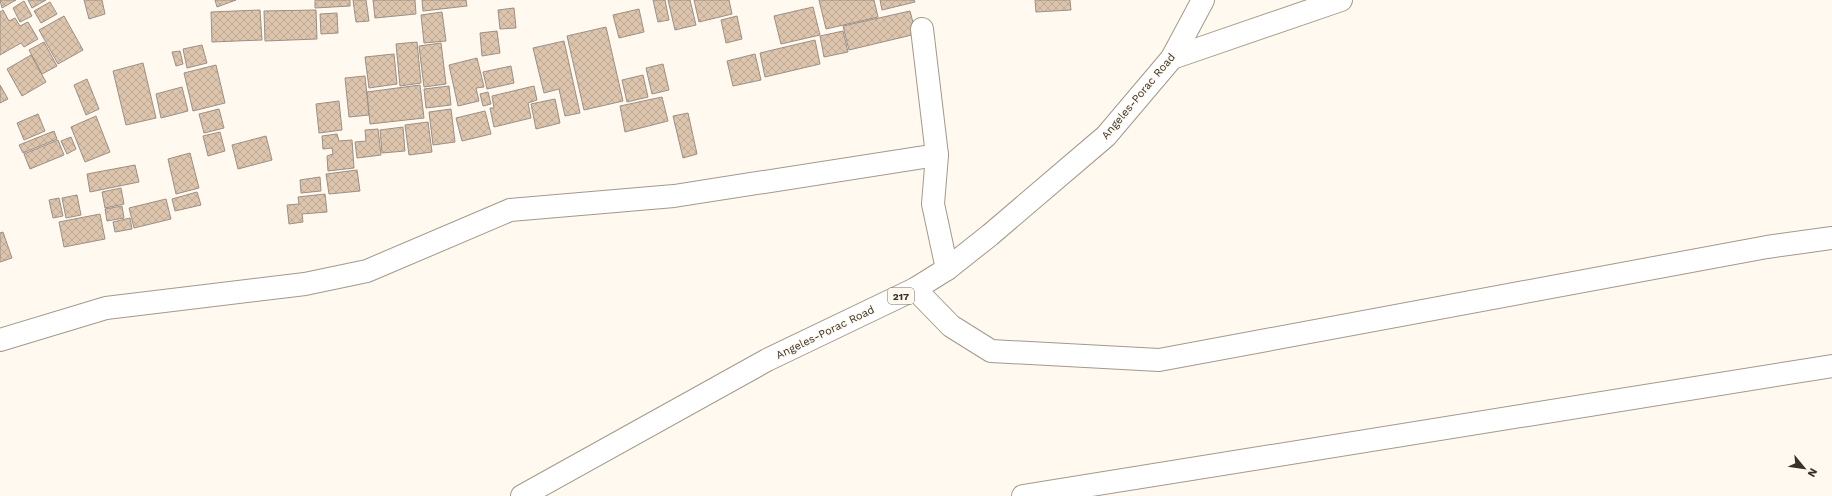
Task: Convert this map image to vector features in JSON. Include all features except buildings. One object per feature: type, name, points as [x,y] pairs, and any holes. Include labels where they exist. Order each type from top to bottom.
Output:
[{"type":"street","name":"Angeles-Porac Road","points":[[522,496],[767,360],[916,289],[947,269],[990,235],[1106,136],[1172,58],[1203,0]]},
{"type":"street","points":[[1172,58],[1341,0]]},
{"type":"street","points":[[922,29],[937,156],[933,204],[947,269]]},
{"type":"street","points":[[0,340],[106,308],[305,284],[367,271],[510,210],[674,196],[937,156]]},
{"type":"street","points":[[916,289],[951,326],[991,351],[1159,360],[1767,247],[1832,238]]},
{"type":"street","points":[[1024,496],[1832,366]]}]
